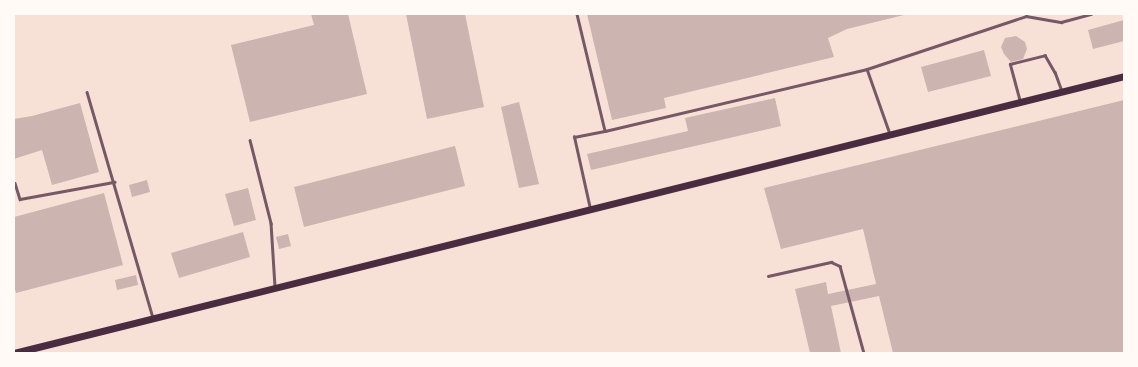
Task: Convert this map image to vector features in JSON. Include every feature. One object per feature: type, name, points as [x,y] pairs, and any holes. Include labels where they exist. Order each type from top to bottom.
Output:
[{"type":"main road","points":[[14,353],[1124,76]]},
{"type":"lane","points":[[577,14],[605,131]]},
{"type":"lane","points":[[590,209],[574,137],[867,70],[1026,16],[1061,22],[1091,14]]},
{"type":"lane","points":[[1020,102],[1010,64],[1045,55],[1055,72],[1062,92]]},
{"type":"lane","points":[[867,70],[890,135]]},
{"type":"lane","points":[[87,92],[153,318]]},
{"type":"lane","points":[[250,140],[271,224],[275,288]]},
{"type":"lane","points":[[15,183],[20,199],[114,182]]},
{"type":"lane","points":[[768,276],[831,262],[840,266],[864,353]]},
{"type":"building","points":[[311,14],[348,14],[367,94],[250,122],[231,45],[314,25]]},
{"type":"building","points":[[406,14],[465,14],[484,107],[427,119]]},
{"type":"building","points":[[587,14],[904,15],[847,29],[828,38],[834,57],[664,98],[666,108],[612,120]]},
{"type":"building","points":[[1124,20],[1124,41],[1093,49],[1088,30]]},
{"type":"building","points":[[1016,36],[1025,42],[1027,49],[1023,59],[1011,62],[1004,54],[1001,47],[1005,38]]},
{"type":"building","points":[[984,50],[991,76],[928,92],[921,67]]},
{"type":"building","points":[[775,98],[781,126],[591,170],[587,154],[688,131],[685,118]]},
{"type":"building","points":[[1124,100],[1124,353],[893,353],[879,296],[831,306],[841,353],[810,353],[795,289],[826,282],[828,294],[876,284],[863,229],[781,249],[764,188]]},
{"type":"building","points":[[519,102],[539,184],[519,188],[501,107]]},
{"type":"building","points":[[80,103],[99,172],[52,185],[42,150],[14,159],[14,119],[32,116]]},
{"type":"building","points":[[455,146],[465,186],[304,227],[294,187]]},
{"type":"building","points":[[147,180],[150,192],[132,197],[129,185]]},
{"type":"building","points":[[248,188],[256,220],[234,226],[225,194]]},
{"type":"building","points":[[104,193],[123,265],[16,293],[14,286],[14,217]]},
{"type":"building","points":[[243,232],[250,257],[179,278],[171,253]]},
{"type":"building","points":[[288,234],[291,246],[279,249],[276,237]]},
{"type":"building","points":[[136,275],[138,285],[117,290],[115,280]]}]
